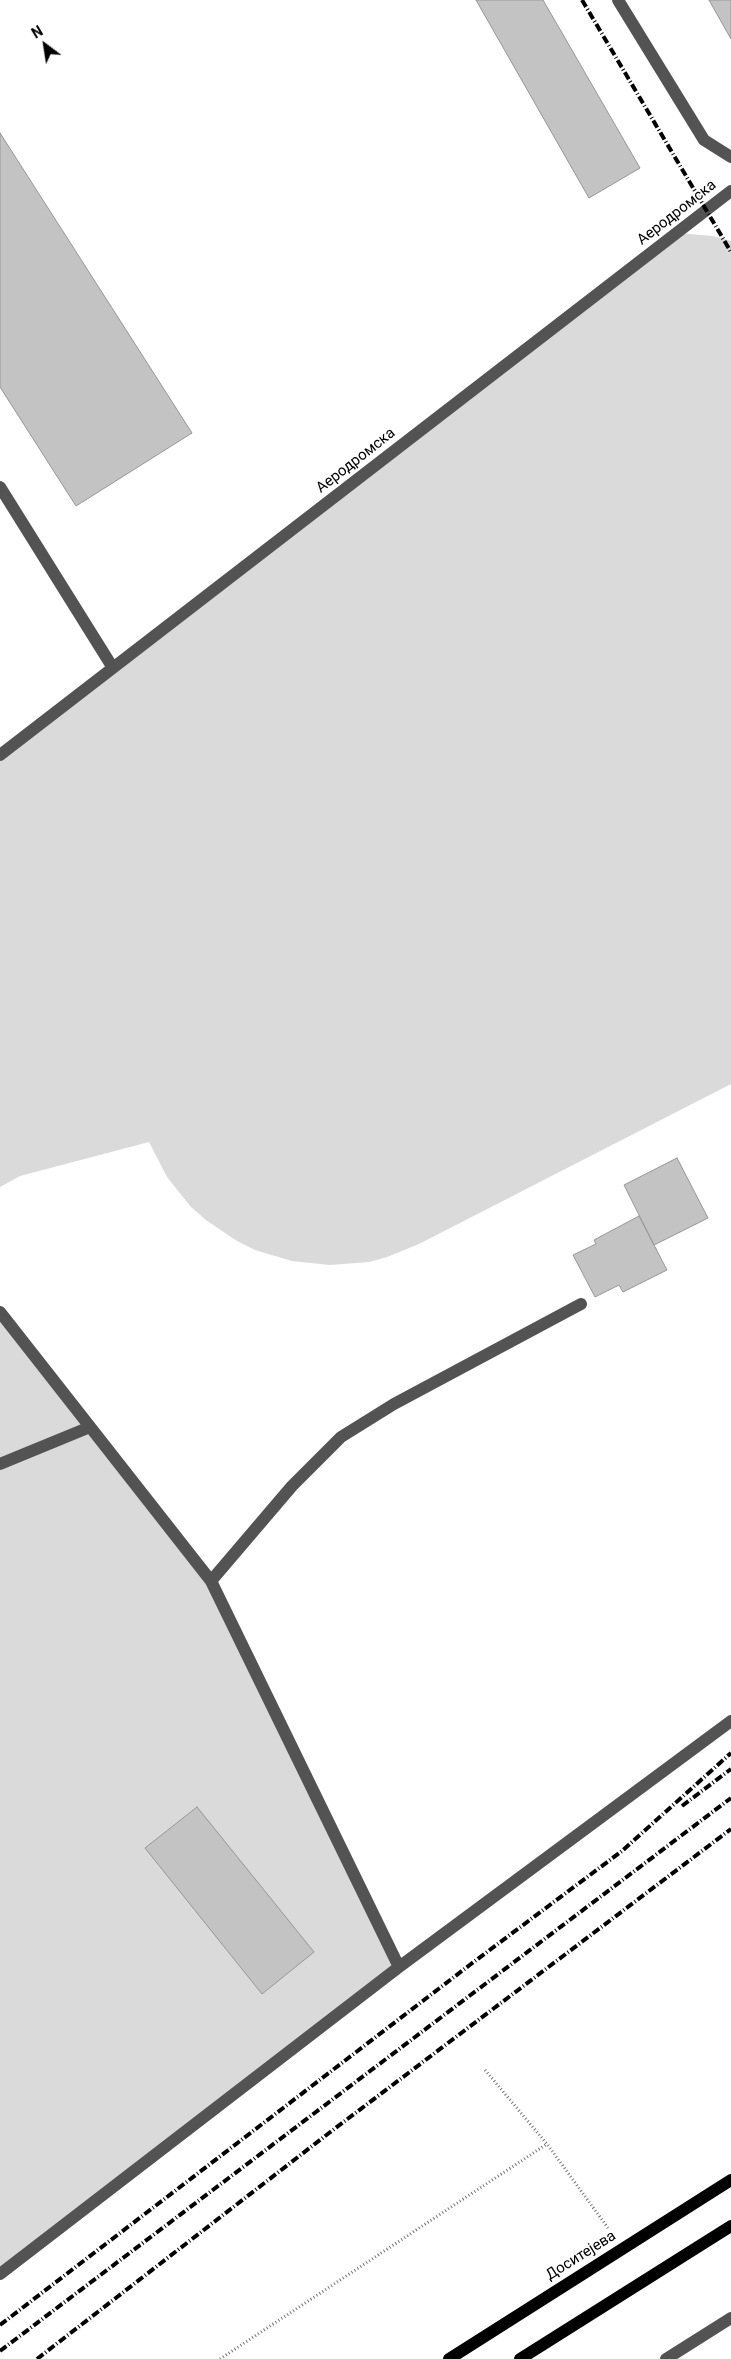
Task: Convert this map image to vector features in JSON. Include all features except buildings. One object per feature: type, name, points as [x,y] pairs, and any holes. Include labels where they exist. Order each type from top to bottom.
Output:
[{"type":"main road","name":"Доситејева","points":[[449,2359],[731,2180]]},
{"type":"main road","points":[[520,2359],[731,2226]]},
{"type":"street","points":[[618,0],[704,140],[731,157]]},
{"type":"street","name":"Аеродромска","points":[[0,755],[731,191]]},
{"type":"street","points":[[0,487],[113,668]]},
{"type":"street","points":[[211,1581],[292,1486],[341,1437],[394,1404],[581,1304]]},
{"type":"street","points":[[0,1312],[211,1581],[399,1967]]},
{"type":"street","points":[[0,1464],[90,1427]]},
{"type":"street","points":[[0,2274],[399,1967],[731,1721]]},
{"type":"street","points":[[666,2359],[731,2318]]},
{"type":"path","points":[[485,2070],[546,2144],[624,2249]]},
{"type":"path","points":[[220,2359],[546,2144]]},
{"type":"shaded area","points":[[678,233],[713,236],[731,241],[731,1084],[419,1244],[369,1262],[330,1265],[292,1261],[255,1250],[237,1241],[206,1220],[191,1207],[167,1177],[149,1142],[20,1176],[0,1187],[0,755]]},
{"type":"shaded area","points":[[0,1312],[211,1581],[399,1967],[0,2274]]},
{"type":"railway","points":[[582,0],[731,252]]},
{"type":"railway","points":[[0,2325],[471,1964],[622,1851],[731,1753]]},
{"type":"railway","points":[[682,1806],[731,1769]]},
{"type":"railway","points":[[0,2351],[731,1798]]},
{"type":"railway","points":[[37,2359],[329,2133],[731,1829]]}]
